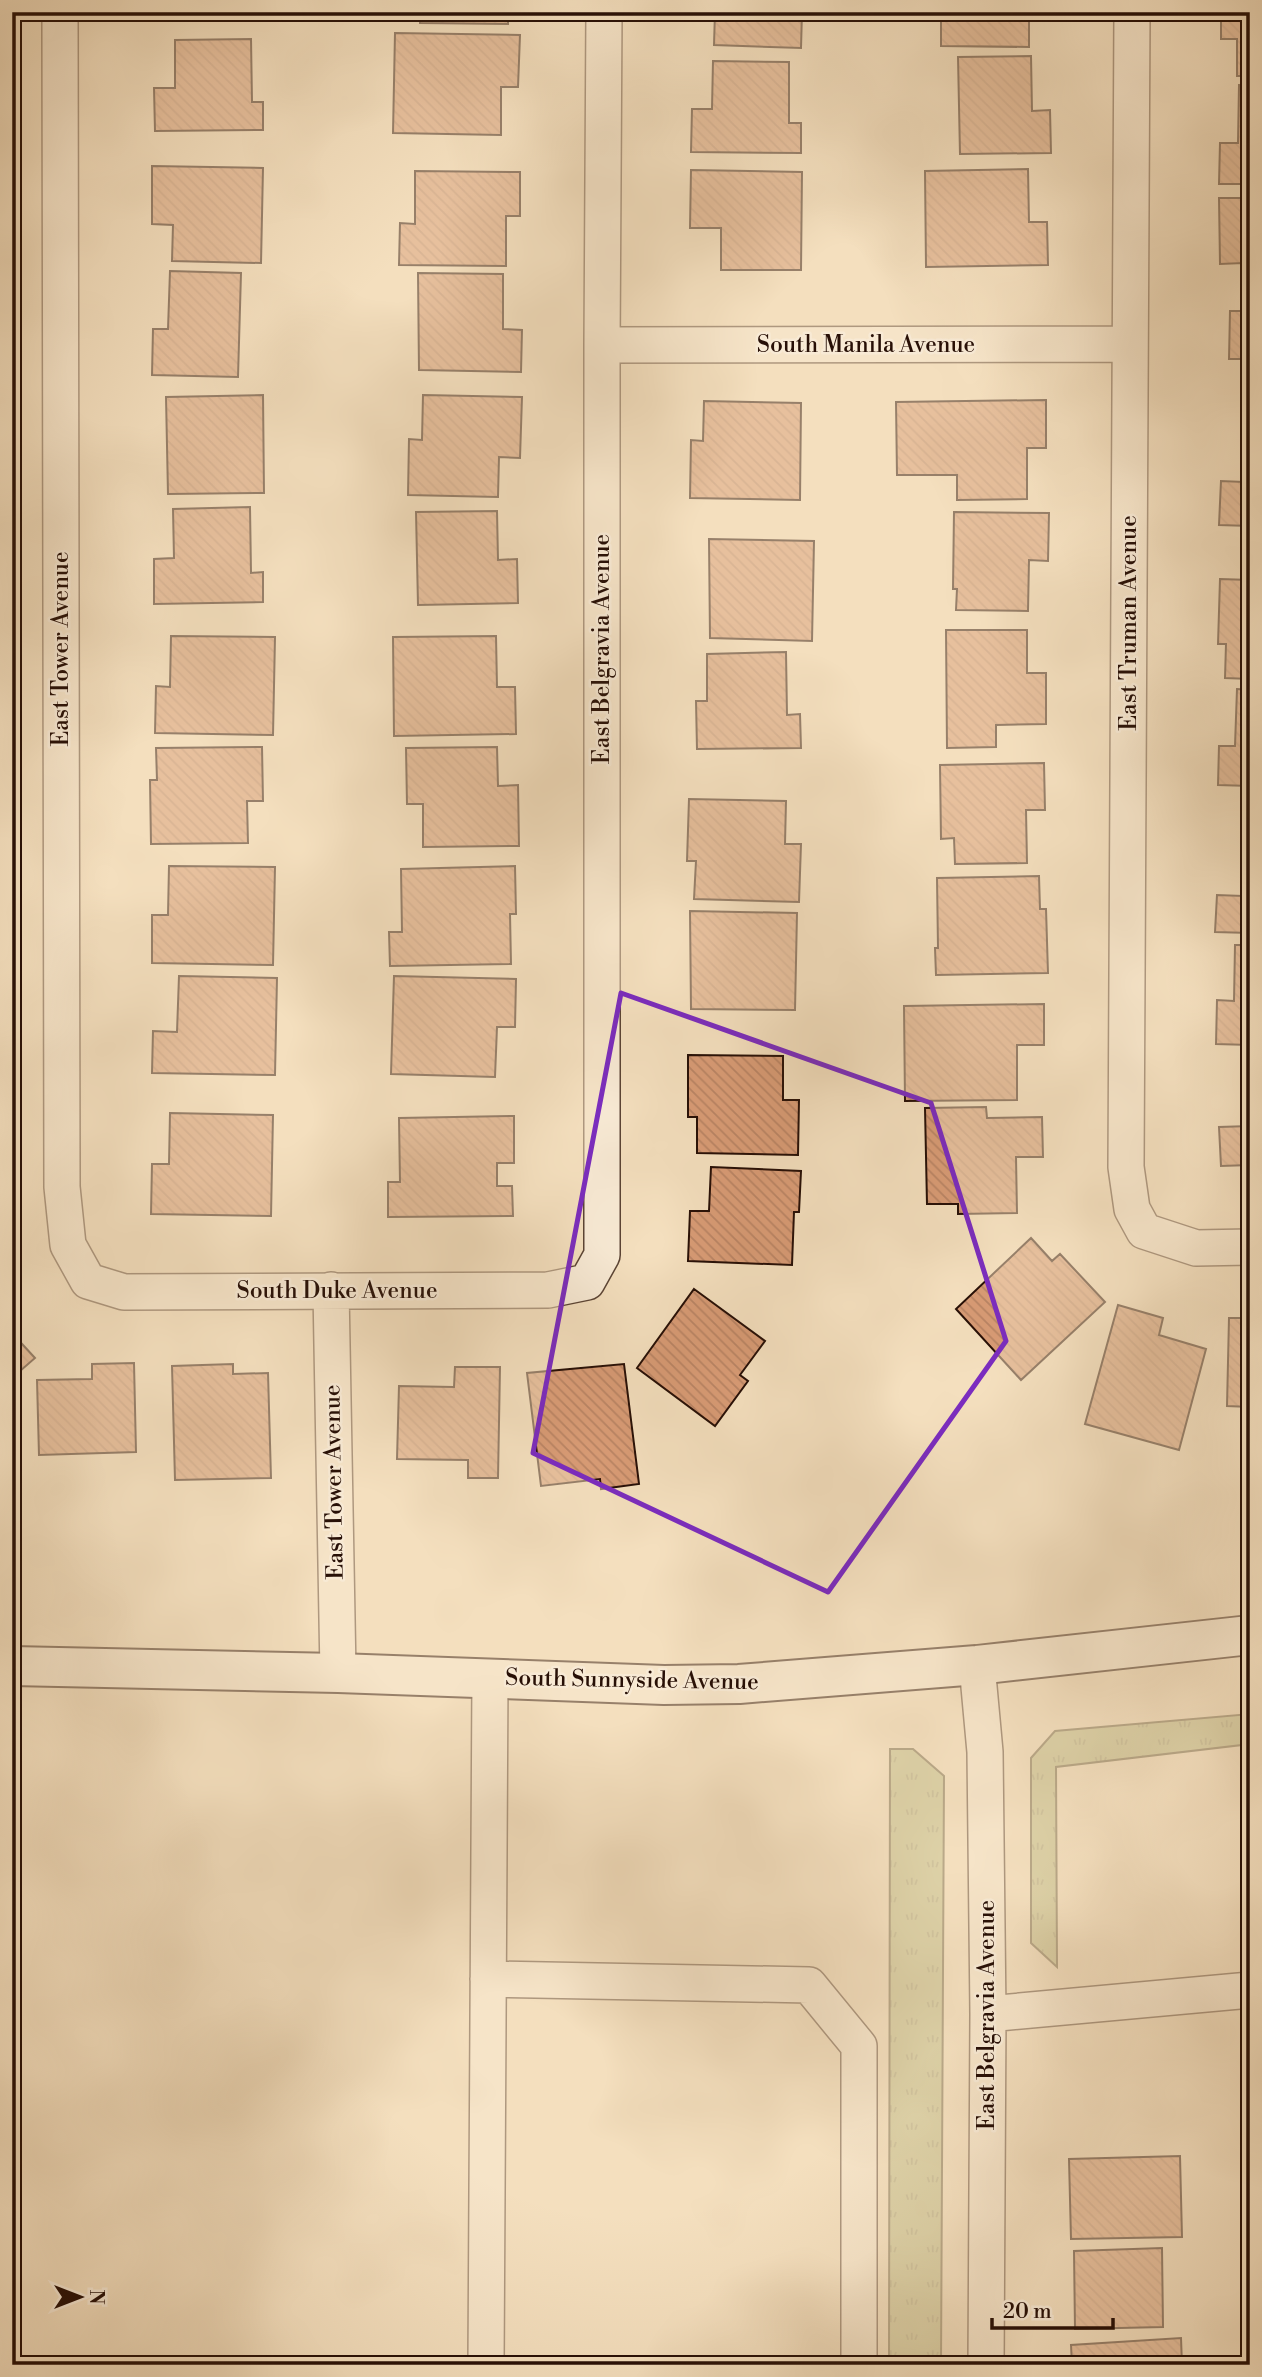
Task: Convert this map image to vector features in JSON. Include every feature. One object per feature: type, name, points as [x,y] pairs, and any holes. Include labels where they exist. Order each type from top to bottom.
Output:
[{"type":"street","name":"East Tower Avenue","points":[[60,12],[62,1187],[68,1245],[88,1281]]},
{"type":"street","name":"East Belgravia Avenue","points":[[587,1282],[602,1255],[604,12]]},
{"type":"street","name":"East Truman Avenue","points":[[1132,12],[1126,1167],[1132,1209],[1144,1231],[1196,1248],[1250,1247]]},
{"type":"street","name":"South Manila Avenue","points":[[602,345],[1130,344]]},
{"type":"street","name":"South Duke Avenue","points":[[88,1281],[124,1292],[548,1290],[587,1282]]},
{"type":"street","name":"East Tower Avenue","points":[[331,1290],[338,1673]]},
{"type":"street","name":"South Sunnyside Avenue","points":[[12,1666],[338,1673],[664,1685],[739,1684],[977,1665],[1250,1635]]},
{"type":"street","name":"East Belgravia Avenue","points":[[977,1665],[985,1752],[988,2014],[986,2365]]},
{"type":"street","points":[[486,2365],[490,1678]]},
{"type":"street","points":[[488,1979],[809,1985],[859,2046],[859,2365]]},
{"type":"street","points":[[988,2014],[1250,1990]]},
{"type":"highlighted area","points":[[621,993],[931,1103],[1006,1341],[828,1592],[533,1453]]},
{"type":"green space","points":[[1250,1714],[1250,1744],[1056,1767],[1057,1967],[1031,1943],[1031,1758],[1055,1731]]},
{"type":"green space","points":[[890,1749],[913,1749],[944,1776],[941,2365],[889,2365]]},
{"type":"building","points":[[420,12],[508,12],[508,24],[420,23]]},
{"type":"building","points":[[715,12],[802,12],[801,48],[714,45]]},
{"type":"building","points":[[941,12],[1029,12],[1029,47],[941,46]]},
{"type":"building","points":[[1221,12],[1250,12],[1250,76],[1237,76],[1237,39],[1221,39]]},
{"type":"building","points":[[395,33],[520,35],[518,87],[501,87],[501,135],[393,133]]},
{"type":"building","points":[[251,39],[252,102],[263,102],[263,130],[155,131],[154,88],[175,88],[175,40]]},
{"type":"building","points":[[1031,56],[1032,111],[1050,110],[1051,153],[960,154],[958,57]]},
{"type":"building","points":[[713,61],[789,62],[789,123],[801,123],[801,153],[691,152],[692,109],[712,109]]},
{"type":"building","points":[[1239,85],[1250,86],[1250,184],[1219,184],[1220,143],[1238,143]]},
{"type":"building","points":[[152,166],[263,168],[261,263],[172,261],[173,225],[152,224]]},
{"type":"building","points":[[1028,169],[1029,222],[1047,222],[1048,265],[926,267],[925,171]]},
{"type":"building","points":[[691,170],[802,172],[801,270],[721,270],[721,228],[690,228]]},
{"type":"building","points":[[415,171],[520,172],[520,216],[506,216],[506,266],[399,265],[400,223],[415,224]]},
{"type":"building","points":[[1219,198],[1250,198],[1250,293],[1243,293],[1243,263],[1220,264]]},
{"type":"building","points":[[170,271],[241,273],[238,377],[152,375],[153,329],[168,329]]},
{"type":"building","points":[[418,273],[503,274],[503,329],[522,330],[521,372],[419,370]]},
{"type":"building","points":[[1230,311],[1250,311],[1250,407],[1241,407],[1241,359],[1229,359]]},
{"type":"building","points":[[263,395],[264,493],[168,494],[166,397]]},
{"type":"building","points":[[423,395],[522,397],[520,458],[499,457],[498,497],[408,495],[409,439],[422,440]]},
{"type":"building","points":[[1046,400],[1046,448],[1027,448],[1027,499],[957,500],[957,475],[897,475],[896,402]]},
{"type":"building","points":[[704,401],[801,403],[800,500],[690,498],[691,440],[703,441]]},
{"type":"building","points":[[1245,434],[1250,434],[1250,526],[1219,525],[1221,481],[1244,482]]},
{"type":"building","points":[[250,507],[251,573],[263,572],[263,602],[154,604],[154,559],[174,558],[173,509]]},
{"type":"building","points":[[497,511],[498,560],[517,559],[518,603],[418,605],[416,512]]},
{"type":"building","points":[[954,512],[1049,513],[1048,561],[1029,560],[1028,611],[956,610],[957,589],[953,589]]},
{"type":"building","points":[[709,539],[814,541],[812,641],[710,638]]},
{"type":"building","points":[[1220,579],[1250,580],[1250,679],[1225,678],[1226,644],[1218,644]]},
{"type":"building","points":[[946,630],[1027,630],[1027,673],[1046,673],[1046,724],[996,725],[996,747],[947,748]]},
{"type":"building","points":[[171,636],[275,637],[273,735],[155,733],[156,686],[170,687]]},
{"type":"building","points":[[496,636],[497,687],[515,687],[516,734],[394,736],[393,637]]},
{"type":"building","points":[[786,652],[787,715],[800,714],[801,748],[697,749],[696,701],[707,701],[707,654]]},
{"type":"building","points":[[1237,689],[1250,690],[1250,786],[1218,785],[1219,746],[1235,746]]},
{"type":"building","points":[[262,747],[263,801],[247,801],[248,843],[151,844],[150,780],[157,780],[156,748]]},
{"type":"building","points":[[497,747],[498,786],[518,785],[519,846],[423,847],[423,804],[407,804],[406,748]]},
{"type":"building","points":[[1044,763],[1045,810],[1026,810],[1027,863],[955,864],[954,838],[941,839],[940,765]]},
{"type":"building","points":[[689,799],[786,801],[785,844],[801,844],[799,902],[694,899],[696,861],[687,861]]},
{"type":"building","points":[[1245,832],[1250,832],[1250,933],[1215,932],[1217,895],[1243,896]]},
{"type":"building","points":[[169,866],[275,867],[273,965],[152,963],[152,915],[168,915]]},
{"type":"building","points":[[515,866],[516,914],[510,914],[511,964],[390,966],[389,932],[402,932],[401,869]]},
{"type":"building","points":[[1039,876],[1040,909],[1046,909],[1048,973],[936,975],[937,878]]},
{"type":"building","points":[[690,911],[797,913],[795,1010],[691,1009]]},
{"type":"building","points":[[1235,945],[1250,945],[1250,1045],[1216,1044],[1217,1000],[1234,1001]]},
{"type":"building","points":[[179,976],[277,978],[275,1075],[152,1073],[153,1031],[177,1032]]},
{"type":"building","points":[[394,976],[516,979],[515,1027],[497,1027],[495,1077],[391,1074]]},
{"type":"building","points":[[1044,1004],[1044,1045],[1017,1045],[1017,1100],[905,1101],[904,1006]]},
{"type":"building","points":[[688,1055],[783,1056],[783,1100],[799,1100],[798,1155],[697,1153],[697,1117],[688,1117]]},
{"type":"building","points":[[986,1107],[987,1118],[1042,1117],[1043,1157],[1016,1157],[1017,1213],[958,1214],[958,1204],[927,1204],[925,1108]]},
{"type":"building","points":[[170,1113],[273,1115],[271,1216],[151,1214],[152,1164],[169,1164]]},
{"type":"building","points":[[514,1116],[514,1163],[497,1163],[497,1186],[512,1186],[513,1216],[388,1217],[388,1182],[400,1182],[399,1118]]},
{"type":"building","points":[[1250,1126],[1250,1165],[1221,1166],[1219,1127]]},
{"type":"building","points":[[711,1167],[801,1171],[799,1212],[794,1212],[792,1265],[688,1261],[690,1211],[709,1211]]},
{"type":"building","points":[[1031,1238],[1052,1261],[1060,1254],[1105,1302],[1021,1380],[956,1309]]},
{"type":"building","points":[[694,1289],[765,1341],[740,1375],[748,1381],[715,1426],[637,1368]]},
{"type":"building","points":[[1118,1305],[1163,1318],[1159,1335],[1206,1349],[1179,1450],[1085,1424]]},
{"type":"building","points":[[1229,1318],[1250,1318],[1250,1407],[1227,1406]]},
{"type":"building","points":[[12,1333],[35,1358],[12,1378]]},
{"type":"building","points":[[134,1363],[136,1452],[39,1455],[37,1380],[92,1379],[92,1364]]},
{"type":"building","points":[[233,1364],[233,1374],[268,1373],[271,1478],[175,1480],[172,1366]]},
{"type":"building","points":[[624,1364],[639,1484],[601,1489],[600,1479],[541,1486],[527,1373]]},
{"type":"building","points":[[455,1367],[500,1367],[498,1478],[468,1478],[468,1460],[397,1459],[399,1386],[454,1387]]},
{"type":"building","points":[[1247,1800],[1250,1800],[1250,1901],[1246,1901]]},
{"type":"building","points":[[1180,2156],[1182,2237],[1071,2239],[1069,2159]]},
{"type":"building","points":[[1162,2248],[1163,2327],[1075,2329],[1074,2251]]},
{"type":"building","points":[[1181,2338],[1182,2365],[1072,2365],[1071,2345]]}]
